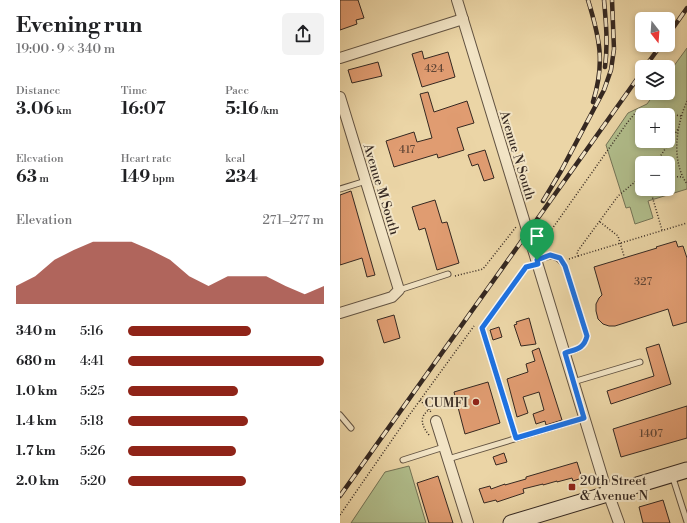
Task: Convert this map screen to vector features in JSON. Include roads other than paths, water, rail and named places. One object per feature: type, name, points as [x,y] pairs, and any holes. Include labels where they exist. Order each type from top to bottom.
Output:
[{"type":"main road","points":[[511,523],[687,470]]},
{"type":"street","name":"Avenue N South","points":[[457,0],[584,418],[608,494],[619,523]]},
{"type":"street","points":[[340,58],[463,19]]},
{"type":"street","name":"Avenue M South","points":[[340,97],[399,290]]},
{"type":"street","points":[[340,313],[392,297],[399,290]]},
{"type":"street","points":[[436,421],[468,523]]},
{"type":"lane","points":[[340,189],[366,181]]},
{"type":"lane","points":[[516,438],[482,328],[526,267],[550,255],[560,258],[565,266],[587,336],[582,348],[565,353]]},
{"type":"lane","points":[[399,290],[451,275]]},
{"type":"lane","points":[[574,382],[640,362]]},
{"type":"lane","points":[[340,415],[351,428]]},
{"type":"lane","points":[[448,459],[584,418]]},
{"type":"lane","points":[[403,460],[444,447]]},
{"type":"lane","points":[[672,474],[687,522]]},
{"type":"railway","points":[[588,0],[596,27],[600,51],[599,75],[593,102]]},
{"type":"railway","points":[[604,0],[607,41],[605,67]]},
{"type":"railway","points":[[543,201],[561,171],[604,90],[611,70],[614,49],[612,0]]},
{"type":"railway","points":[[675,25],[687,8]]},
{"type":"railway","points":[[650,60],[656,52]]},
{"type":"railway","points":[[340,496],[635,82]]},
{"type":"place","name":"CUMFI","points":[[476,402]]},
{"type":"place","name":"20th Street & Avenue N","points":[[572,487]]}]
